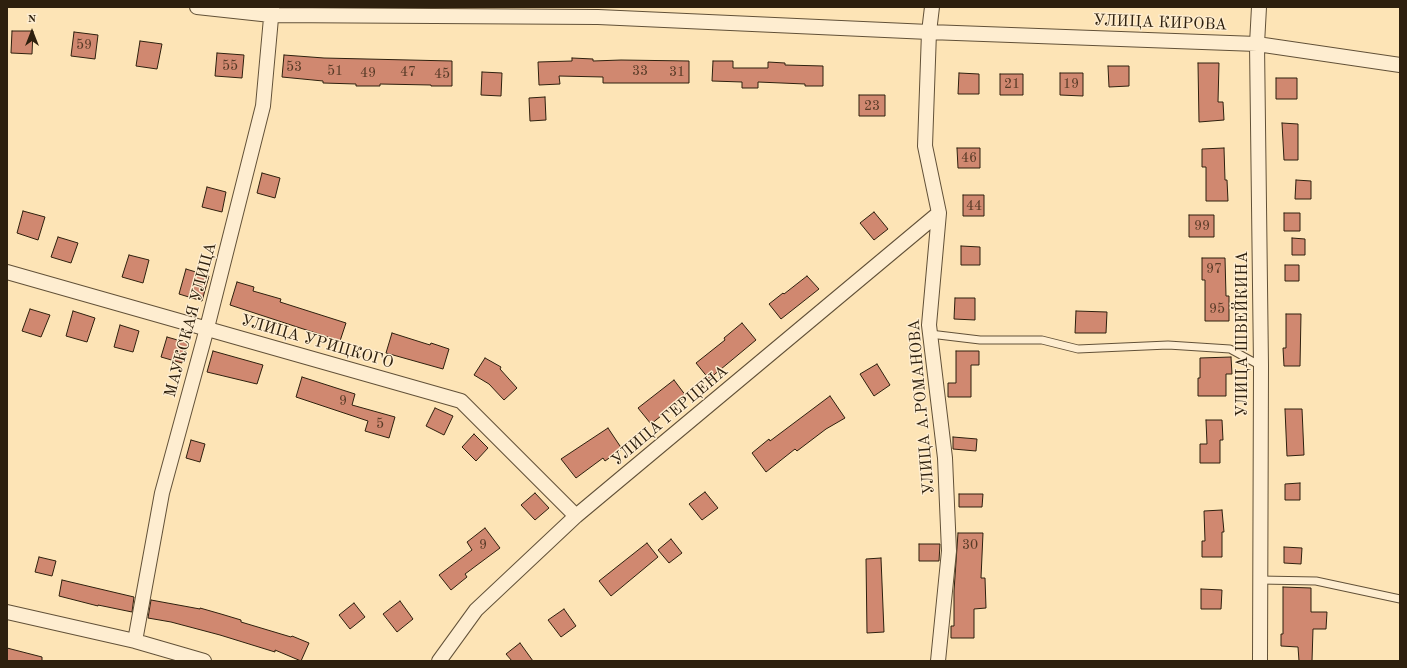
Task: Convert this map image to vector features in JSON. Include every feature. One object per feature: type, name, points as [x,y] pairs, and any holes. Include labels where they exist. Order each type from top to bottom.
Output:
[{"type":"street","name":"УЛИЦА КИРОВА","points":[[197,7],[272,11],[599,12],[929,32],[1257,44],[1400,65]]},
{"type":"street","name":"УЛИЦА А.РОМАНОВА","points":[[932,7],[929,32],[925,146],[939,213],[929,326],[944,458],[949,551],[938,661]]},
{"type":"street","name":"УЛИЦА ШВЕЙКИНА","points":[[1259,7],[1257,44],[1261,366],[1260,661]]},
{"type":"street","name":"МАУКСКАЯ УЛИЦА","points":[[136,641],[162,493],[207,328],[263,106],[272,11]]},
{"type":"street","name":"УЛИЦА ГЕРЦЕНА","points":[[439,661],[476,610],[576,516],[939,213]]},
{"type":"street","name":"УЛИЦА УРИЦКОГО","points":[[7,272],[461,401],[576,516]]},
{"type":"street","points":[[7,612],[136,641],[204,661]]},
{"type":"lane","points":[[930,334],[980,340],[1042,340],[1078,349],[1168,345],[1230,349],[1261,366]]},
{"type":"lane","points":[[1260,580],[1316,581],[1400,600]]},
{"type":"building","points":[[12,31],[33,31],[32,54],[11,53]]},
{"type":"building","points":[[74,32],[98,35],[95,59],[71,56]]},
{"type":"building","points":[[140,41],[162,44],[157,69],[136,66]]},
{"type":"building","points":[[217,53],[244,55],[242,78],[215,76]]},
{"type":"building","points":[[284,55],[324,58],[452,61],[452,86],[380,84],[380,86],[356,86],[356,84],[323,83],[323,81],[282,77]]},
{"type":"building","points":[[572,58],[593,59],[593,61],[689,61],[689,83],[603,83],[603,77],[559,76],[560,84],[539,85],[538,62],[572,61]]},
{"type":"building","points":[[713,61],[733,61],[733,68],[768,68],[768,62],[785,63],[785,65],[823,66],[823,86],[758,82],[758,88],[742,88],[742,82],[712,81]]},
{"type":"building","points":[[1198,63],[1219,63],[1218,102],[1223,102],[1224,120],[1199,122]]},
{"type":"building","points":[[1108,66],[1129,66],[1129,86],[1109,87]]},
{"type":"building","points":[[482,72],[502,73],[501,96],[481,95]]},
{"type":"building","points":[[959,73],[979,74],[979,94],[958,94]]},
{"type":"building","points":[[1060,73],[1083,73],[1083,96],[1060,95]]},
{"type":"building","points":[[1000,74],[1023,74],[1023,95],[1000,95]]},
{"type":"building","points":[[1276,78],[1297,78],[1297,99],[1276,99]]},
{"type":"building","points":[[859,95],[885,95],[885,116],[859,116]]},
{"type":"building","points":[[545,97],[546,120],[530,121],[529,98]]},
{"type":"building","points":[[1282,123],[1298,124],[1298,160],[1284,160]]},
{"type":"building","points":[[957,148],[980,148],[980,168],[958,168]]},
{"type":"building","points":[[1224,148],[1225,180],[1227,180],[1228,201],[1206,201],[1206,167],[1202,167],[1202,149]]},
{"type":"building","points":[[262,173],[280,178],[275,198],[257,193]]},
{"type":"building","points":[[1296,180],[1311,181],[1311,199],[1295,199]]},
{"type":"building","points":[[207,187],[226,192],[222,212],[202,207]]},
{"type":"building","points":[[963,195],[984,195],[984,216],[963,216]]},
{"type":"building","points":[[23,211],[45,217],[38,240],[17,233]]},
{"type":"building","points":[[874,212],[888,229],[874,240],[860,223]]},
{"type":"building","points":[[1284,213],[1300,213],[1300,231],[1284,231]]},
{"type":"building","points":[[1189,215],[1214,215],[1214,237],[1189,237]]},
{"type":"building","points":[[58,237],[78,243],[71,263],[51,257]]},
{"type":"building","points":[[1292,238],[1305,239],[1305,255],[1292,255]]},
{"type":"building","points":[[961,246],[980,247],[980,265],[961,265]]},
{"type":"building","points":[[129,255],[149,260],[143,283],[122,277]]},
{"type":"building","points":[[1202,258],[1225,258],[1226,296],[1229,296],[1229,321],[1205,321],[1205,280],[1202,280]]},
{"type":"building","points":[[1285,265],[1299,265],[1299,281],[1285,281]]},
{"type":"building","points":[[186,269],[209,276],[202,301],[179,294]]},
{"type":"building","points":[[807,276],[819,289],[781,319],[769,304]]},
{"type":"building","points":[[237,282],[254,287],[253,291],[281,299],[280,302],[346,323],[340,341],[230,305]]},
{"type":"building","points":[[955,298],[975,298],[975,320],[954,319]]},
{"type":"building","points":[[30,309],[50,315],[41,337],[22,331]]},
{"type":"building","points":[[73,311],[95,318],[87,342],[66,336]]},
{"type":"building","points":[[1076,311],[1107,312],[1106,333],[1075,333]]},
{"type":"building","points":[[1286,314],[1301,314],[1300,366],[1284,366],[1283,348],[1286,348]]},
{"type":"building","points":[[742,323],[756,340],[709,379],[696,363],[725,340],[724,338]]},
{"type":"building","points":[[120,325],[139,331],[133,352],[114,347]]},
{"type":"building","points":[[392,333],[430,345],[431,343],[449,349],[443,369],[386,353]]},
{"type":"building","points":[[167,337],[188,343],[182,363],[161,357]]},
{"type":"building","points":[[213,351],[263,365],[257,384],[207,372]]},
{"type":"building","points":[[956,351],[979,351],[979,365],[971,365],[971,397],[948,397],[948,383],[956,383]]},
{"type":"building","points":[[1231,357],[1232,374],[1226,374],[1226,396],[1198,396],[1200,358]]},
{"type":"building","points":[[485,358],[501,367],[500,369],[517,388],[504,400],[489,384],[474,375]]},
{"type":"building","points":[[877,364],[890,385],[874,396],[860,374]]},
{"type":"building","points":[[302,377],[355,394],[352,405],[395,417],[389,438],[365,431],[368,421],[296,397]]},
{"type":"building","points":[[674,380],[686,396],[651,424],[638,408]]},
{"type":"building","points":[[830,396],[845,418],[826,429],[797,451],[795,449],[766,472],[752,453],[769,439],[770,441]]},
{"type":"building","points":[[435,408],[453,416],[444,435],[426,426]]},
{"type":"building","points":[[1285,409],[1302,409],[1304,455],[1287,456]]},
{"type":"building","points":[[1206,420],[1222,420],[1223,440],[1220,440],[1220,463],[1200,463],[1200,444],[1207,444]]},
{"type":"building","points":[[608,428],[622,449],[605,461],[603,458],[576,478],[561,459]]},
{"type":"building","points":[[474,434],[488,448],[476,461],[462,447]]},
{"type":"building","points":[[953,437],[977,439],[976,451],[953,449]]},
{"type":"building","points":[[191,440],[205,444],[200,462],[186,458]]},
{"type":"building","points":[[1300,483],[1300,500],[1285,500],[1285,484]]},
{"type":"building","points":[[705,492],[718,508],[702,520],[689,504]]},
{"type":"building","points":[[535,493],[549,508],[535,520],[521,505]]},
{"type":"building","points":[[959,494],[983,494],[982,507],[959,507]]},
{"type":"building","points":[[1222,510],[1224,532],[1222,532],[1222,557],[1202,557],[1202,541],[1205,541],[1204,511]]},
{"type":"building","points":[[485,528],[500,548],[465,574],[467,577],[451,590],[439,575],[472,550],[467,542]]},
{"type":"building","points":[[958,533],[983,533],[981,578],[985,578],[986,608],[974,609],[974,638],[951,638],[951,626],[954,626],[954,591]]},
{"type":"building","points":[[671,539],[682,553],[669,563],[658,550]]},
{"type":"building","points":[[647,543],[658,557],[611,596],[599,581]]},
{"type":"building","points":[[919,544],[940,544],[939,561],[919,561]]},
{"type":"building","points":[[1284,547],[1302,548],[1301,564],[1284,563]]},
{"type":"building","points":[[39,557],[56,561],[52,576],[35,572]]},
{"type":"building","points":[[881,558],[884,632],[867,633],[866,559]]},
{"type":"building","points":[[62,580],[134,597],[132,612],[98,606],[59,596]]},
{"type":"building","points":[[1283,587],[1311,588],[1311,612],[1327,612],[1326,629],[1313,629],[1312,661],[1299,661],[1298,647],[1281,646],[1281,634],[1283,634]]},
{"type":"building","points":[[1201,589],[1222,590],[1221,609],[1201,609]]},
{"type":"building","points":[[151,600],[200,608],[241,620],[241,622],[291,637],[292,636],[309,643],[301,661],[275,650],[275,652],[220,635],[171,622],[148,618]]},
{"type":"building","points":[[400,601],[413,619],[397,632],[383,614]]},
{"type":"building","points":[[354,603],[365,617],[350,629],[339,615]]},
{"type":"building","points":[[564,609],[576,626],[561,637],[548,620]]},
{"type":"building","points":[[520,643],[533,661],[512,661],[506,654]]},
{"type":"building","points":[[7,648],[42,657],[42,661],[7,661]]}]
